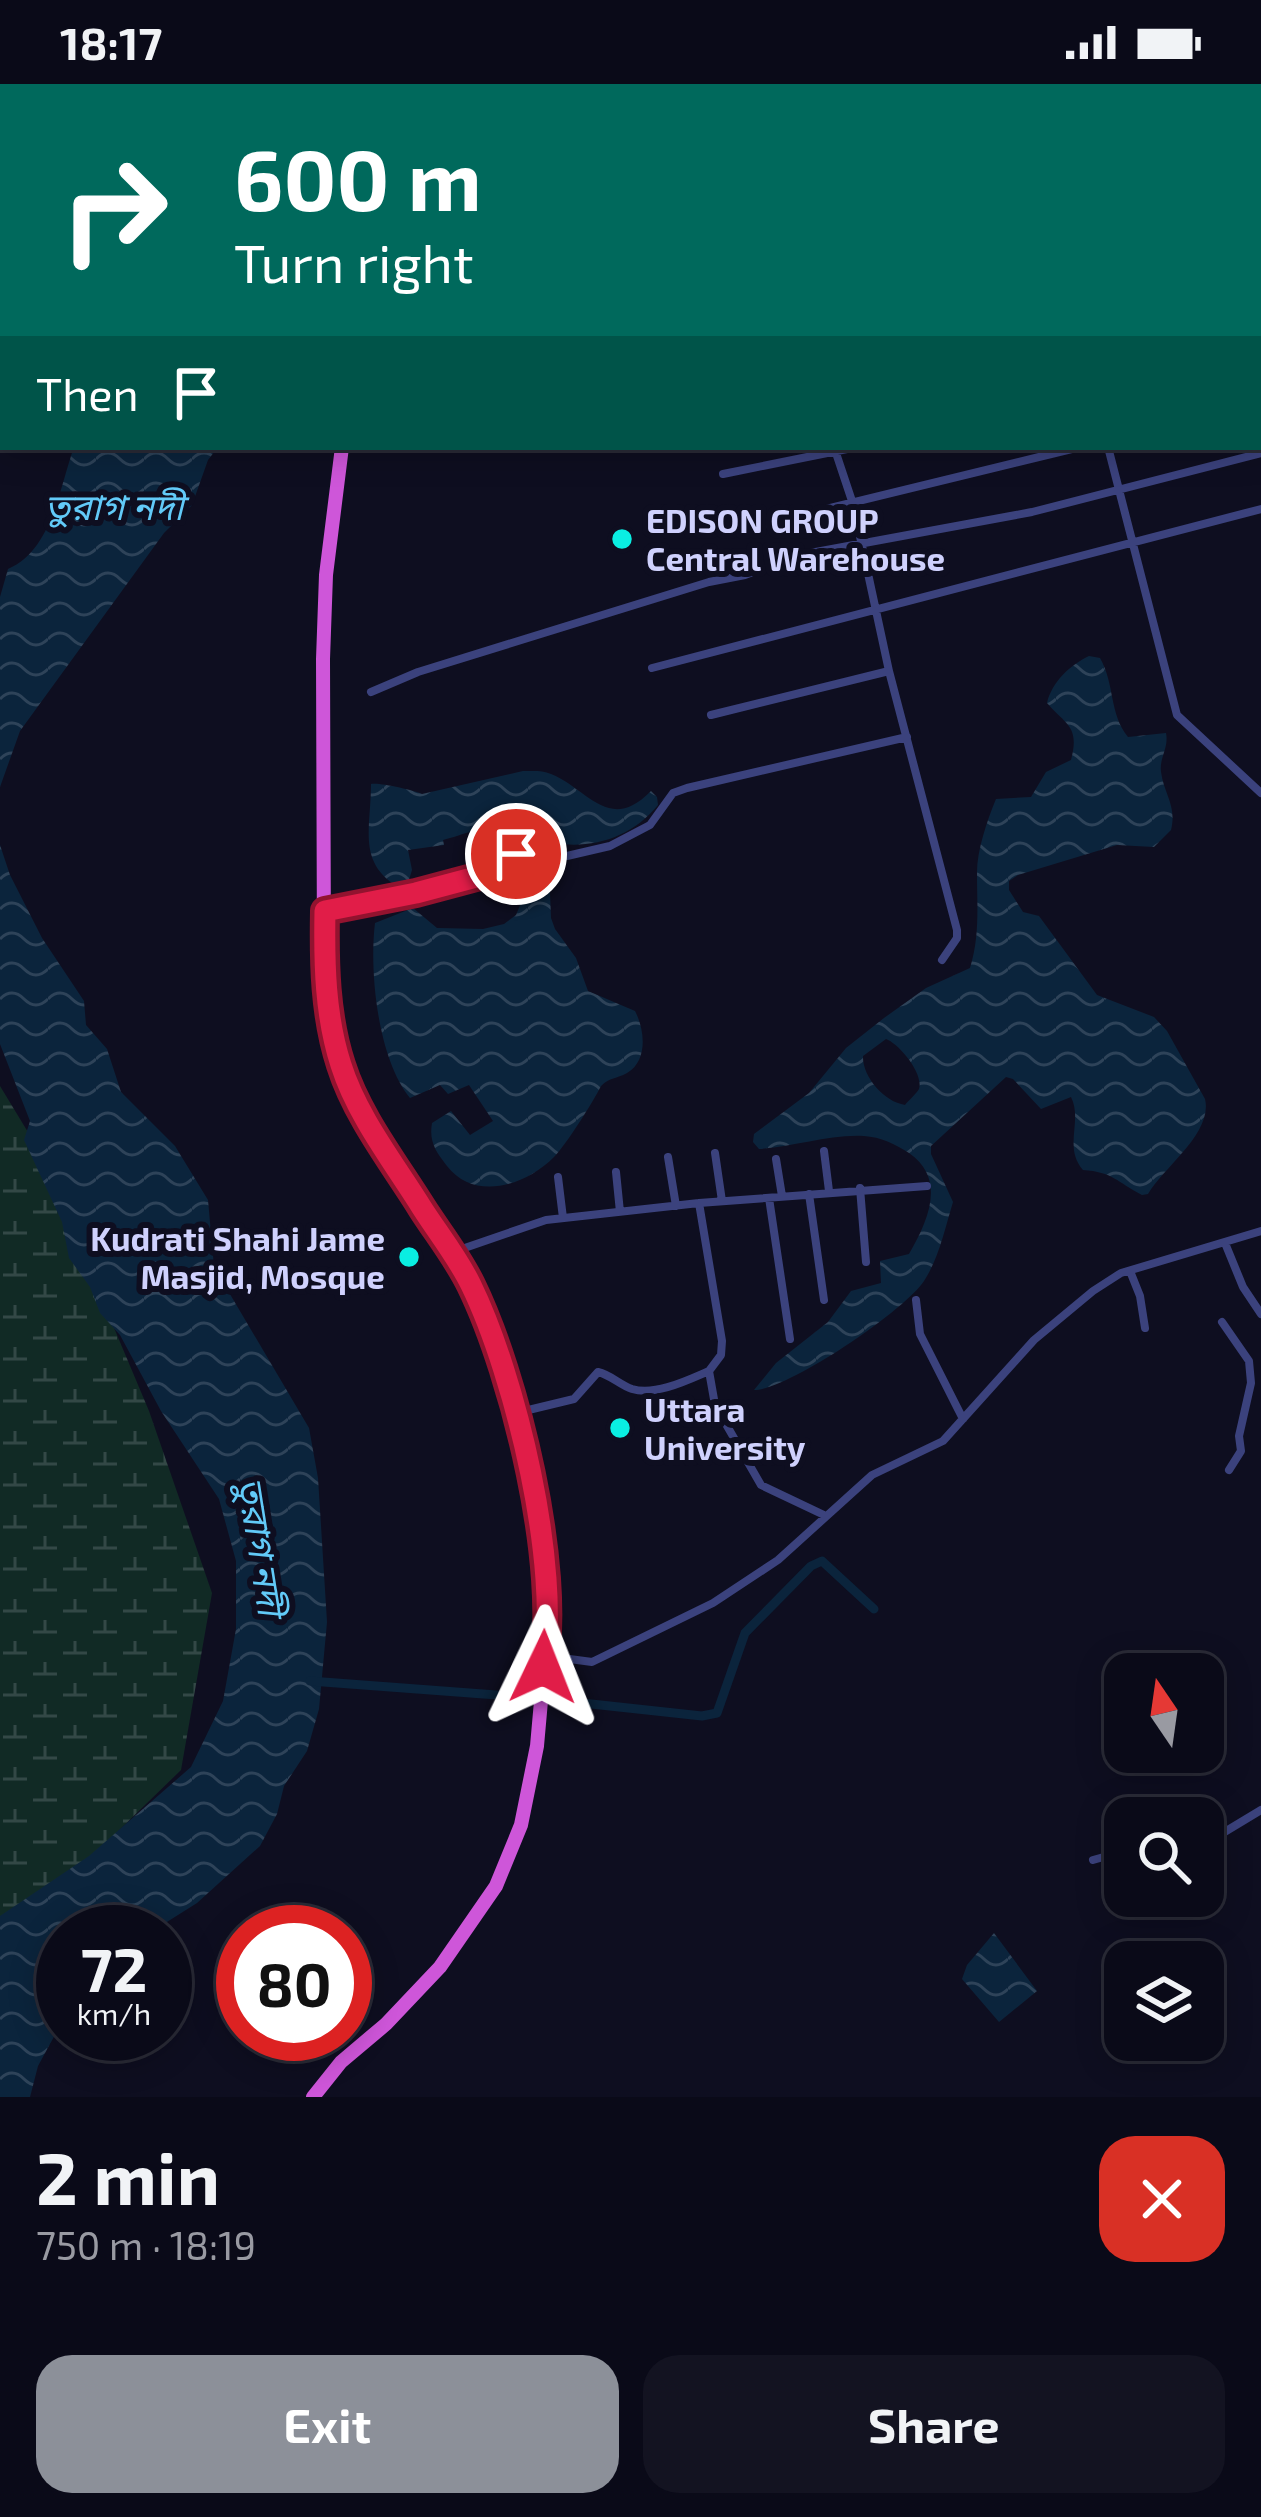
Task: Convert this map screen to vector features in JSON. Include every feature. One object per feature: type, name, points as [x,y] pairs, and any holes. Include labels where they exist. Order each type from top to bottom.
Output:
[{"type":"highway","points":[[313,2097],[340,2062],[386,2024],[440,1967],[496,1886],[521,1825],[544,1661],[543,1551],[516,1413],[490,1330],[470,1282],[376,1135],[342,1069],[326,991],[326,575],[342,450]]},
{"type":"street","points":[[723,474],[835,450],[853,504],[889,671],[957,931],[942,960]]},
{"type":"street","points":[[752,527],[1067,450]]},
{"type":"street","points":[[1109,450],[1177,715],[1261,793]]},
{"type":"street","points":[[370,692],[418,672],[794,556],[969,525],[1261,453]]},
{"type":"street","points":[[652,668],[1261,509]]},
{"type":"street","points":[[711,715],[889,671]]},
{"type":"street","points":[[325,911],[506,869],[516,854],[534,845],[567,856],[610,846],[650,825],[673,794],[687,788],[907,736]]},
{"type":"street","points":[[824,1151],[829,1192]]},
{"type":"street","points":[[715,1153],[722,1201]]},
{"type":"street","points":[[668,1157],[676,1205]]},
{"type":"street","points":[[776,1159],[782,1196]]},
{"type":"street","points":[[616,1172],[620,1212]]},
{"type":"street","points":[[558,1178],[563,1218]]},
{"type":"street","points":[[452,1253],[495,1235],[563,1218],[860,1188],[927,1186]]},
{"type":"street","points":[[860,1188],[866,1262]]},
{"type":"street","points":[[809,1194],[824,1300]]},
{"type":"street","points":[[769,1198],[790,1339]]},
{"type":"street","points":[[516,1413],[574,1399],[598,1372],[632,1389],[656,1389],[709,1371],[721,1355],[722,1340],[699,1203]]},
{"type":"street","points":[[544,1661],[592,1662],[674,1624],[778,1560],[872,1475],[943,1441],[1050,1326],[1093,1291],[1130,1270],[1261,1231]]},
{"type":"street","points":[[1225,1243],[1261,1315]]},
{"type":"street","points":[[1130,1270],[1145,1328]]},
{"type":"street","points":[[916,1300],[920,1334],[963,1419]]},
{"type":"street","points":[[1222,1322],[1256,1379],[1240,1436],[1241,1451],[1229,1470]]},
{"type":"street","points":[[709,1371],[715,1405],[761,1485],[825,1516]]},
{"type":"street","points":[[1224,1832],[1261,1810]]},
{"type":"street","points":[[1093,1860],[1104,1857]]},
{"type":"green space","points":[[0,1086],[40,1152],[149,1411],[212,1593],[181,1770],[42,1905],[36,1905],[36,1911],[0,1946]]},
{"type":"water","name":"তুরাগ নদী","points":[[73,450],[216,450],[192,505],[164,533],[20,731],[0,787],[0,597],[8,569],[35,548],[58,499]]},
{"type":"water","points":[[1089,656],[1100,658],[1128,737],[1166,733],[1161,772],[1171,807],[1171,830],[1154,847],[1117,845],[1018,875],[1009,881],[1009,890],[1023,912],[1039,916],[1097,995],[1154,1017],[1167,1031],[1205,1099],[1202,1124],[1148,1194],[1142,1195],[1108,1175],[1083,1170],[1074,1152],[1071,1097],[1041,1109],[1006,1077],[931,1146],[953,1202],[924,1281],[894,1311],[844,1347],[792,1377],[754,1390],[776,1363],[828,1322],[851,1291],[881,1283],[880,1261],[909,1254],[927,1214],[931,1188],[921,1163],[882,1139],[838,1137],[759,1149],[754,1134],[809,1093],[846,1048],[884,1018],[926,988],[970,968],[977,933],[977,864],[989,817],[996,799],[1031,797],[1046,772],[1071,760],[1072,733],[1047,703],[1057,681]],"holes":[[[886,1039],[909,1059],[920,1082],[905,1105],[882,1093],[864,1064],[863,1056]]]},
{"type":"water","points":[[523,771],[551,774],[611,808],[623,809],[651,791],[658,805],[619,835],[589,844],[540,840],[509,824],[443,840],[444,845],[408,850],[412,870],[408,883],[398,887],[376,867],[369,843],[371,784],[422,794]]},
{"type":"water","name":"তুরাগ নদী","points":[[0,845],[42,938],[84,1001],[86,1025],[107,1049],[121,1092],[175,1146],[208,1200],[214,1267],[309,1428],[318,1478],[327,1622],[319,1709],[307,1751],[284,1786],[277,1814],[260,1846],[192,1906],[36,1905],[36,2061],[41,2061],[30,2097],[0,2097],[0,1916],[89,1856],[191,1767],[223,1701],[236,1629],[236,1561],[219,1499],[69,1258],[62,1222],[24,1140],[30,1121],[0,1044]]},
{"type":"water","points":[[539,859],[549,867],[555,929],[576,958],[588,991],[635,1011],[641,1027],[641,1053],[634,1068],[601,1086],[565,1143],[542,1167],[499,1186],[471,1184],[439,1155],[432,1123],[451,1111],[470,1135],[493,1121],[469,1085],[448,1094],[440,1085],[410,1098],[399,1081],[378,1014],[375,923],[413,908],[437,928],[483,929],[504,924],[516,915]]},
{"type":"water","points":[[994,1933],[1037,1991],[999,2022],[962,1979],[967,1965]]},
{"type":"waterway","points":[[310,1681],[702,1716],[717,1713],[745,1633],[811,1566],[822,1561],[874,1609]]},
{"type":"place","name":"EDISON GROUP Central Warehouse","points":[[622,539]]},
{"type":"place","name":"Kudrati Shahi Jame Masjid, Mosque","points":[[409,1257]]},
{"type":"place","name":"Uttara University","points":[[620,1428]]},
{"type":"route","points":[[516,854],[506,869],[325,911],[324,954],[332,1033],[342,1069],[376,1135],[470,1282],[505,1372],[543,1551],[543,1667]]}]
